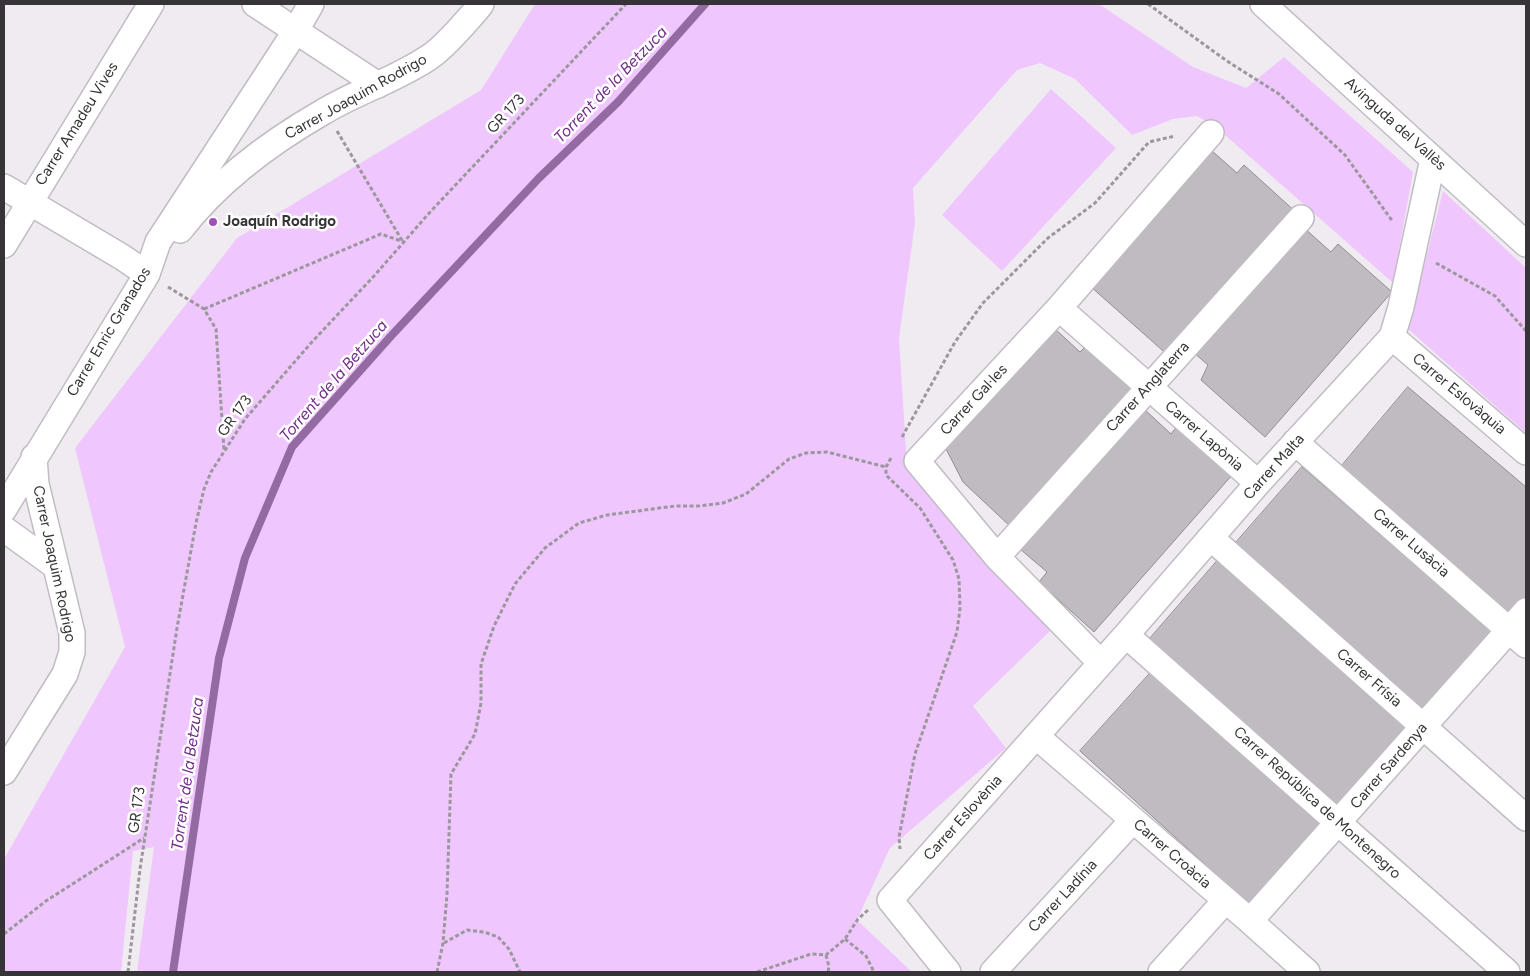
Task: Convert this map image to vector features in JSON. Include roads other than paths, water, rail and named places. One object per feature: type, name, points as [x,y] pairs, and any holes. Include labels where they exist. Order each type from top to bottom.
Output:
[{"type":"street","name":"Carrer Amadeu Vives","points":[[4,245],[151,4]]},
{"type":"street","points":[[255,4],[378,85]]},
{"type":"street","name":"Carrer Enric Granados","points":[[4,509],[146,274],[158,242],[312,4]]},
{"type":"street","name":"Carrer Joaquim Rodrigo","points":[[146,274],[190,218],[240,168],[283,136],[324,111],[429,58],[481,4]]},
{"type":"street","name":"Avinguda del Vallès","points":[[1263,4],[1433,159],[1524,238]]},
{"type":"street","name":"Carrer Gal·les","points":[[1100,662],[997,557],[917,462],[1059,308],[1211,133]]},
{"type":"street","name":"Carrer Malta","points":[[1036,736],[1258,483],[1392,337],[1401,307],[1433,159]]},
{"type":"street","points":[[4,187],[122,256],[146,274]]},
{"type":"street","name":"Carrer Anglaterra","points":[[997,557],[1301,218]]},
{"type":"street","name":"Carrer Lapònia","points":[[1059,308],[1258,483]]},
{"type":"street","name":"Carrer Eslovàquia","points":[[1392,337],[1526,452]]},
{"type":"street","name":"Carrer Lusàcia","points":[[1295,442],[1518,637]]},
{"type":"street","name":"Carrer Joaquim Rodrigo","points":[[4,772],[65,674],[72,652],[72,634],[36,484],[34,457]]},
{"type":"street","points":[[4,529],[54,565]]},
{"type":"street","name":"Carrer Frísia","points":[[1211,538],[1526,818]]},
{"type":"street","name":"Carrer Sardenya","points":[[1250,921],[1424,726],[1518,637],[1526,611]]},
{"type":"street","name":"Carrer República de Montenegro","points":[[1126,635],[1507,972]]},
{"type":"street","name":"Carrer Croàcia","points":[[1036,736],[1307,972]]},
{"type":"street","name":"Carrer Eslovènia","points":[[948,972],[880,903],[1036,736]]},
{"type":"street","name":"Carrer Ladínia","points":[[993,972],[1134,820]]},
{"type":"street","points":[[1161,972],[1225,900]]},
{"type":"waterway","name":"Torrent de la Betzuca","points":[[173,972],[219,658],[245,558],[292,447],[391,336],[539,178],[618,102],[705,4]]},
{"type":"place","name":"Joaquín Rodrigo","points":[[213,222]]}]
